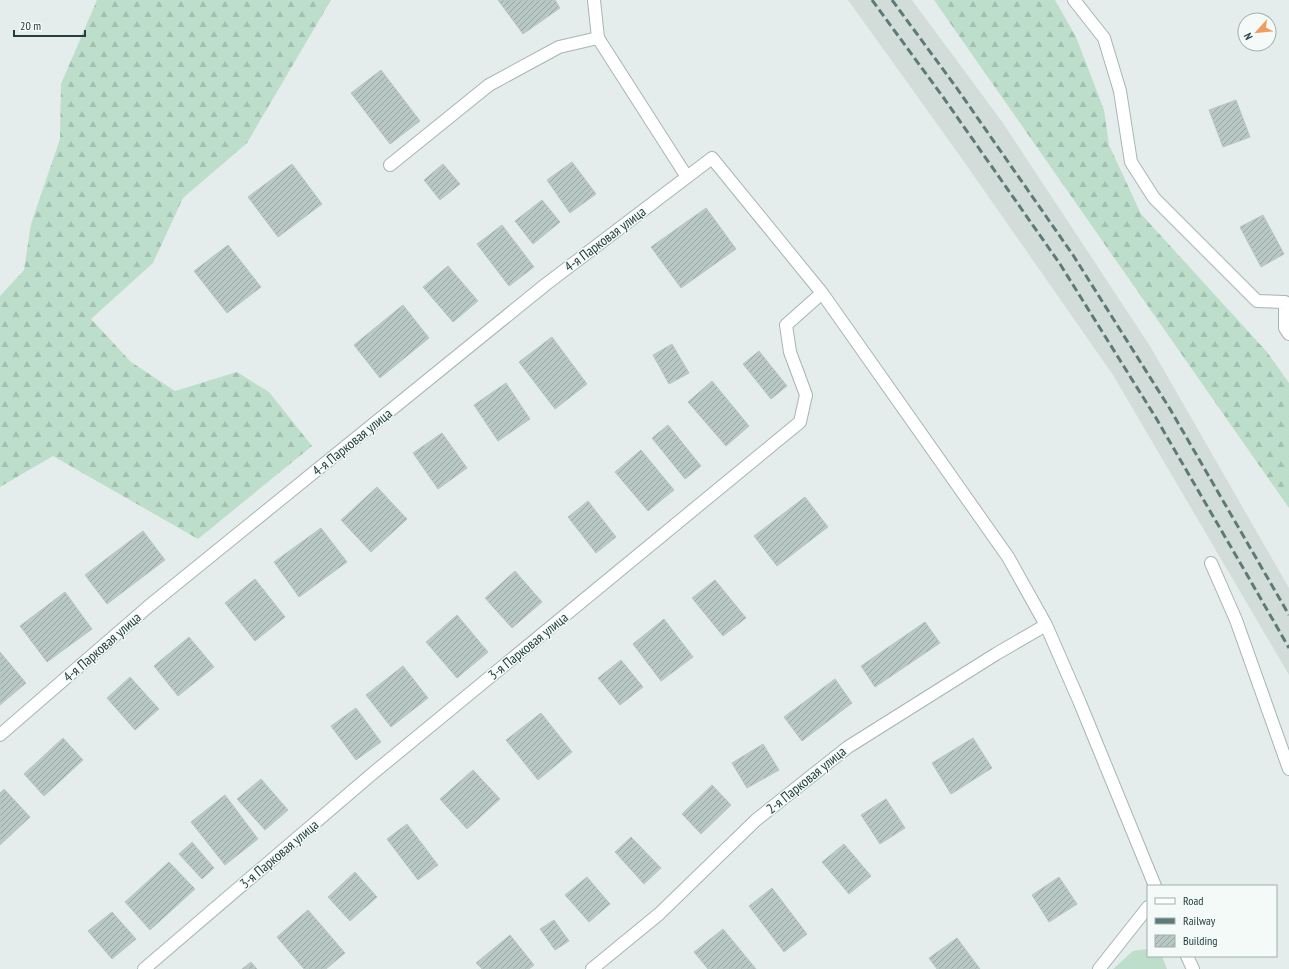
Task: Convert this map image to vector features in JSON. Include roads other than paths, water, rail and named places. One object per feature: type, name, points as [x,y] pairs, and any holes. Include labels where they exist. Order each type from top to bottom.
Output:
[{"type":"street","points":[[594,0],[598,38],[687,177]]},
{"type":"street","points":[[1074,0],[1104,38],[1120,91],[1131,162],[1154,198],[1257,301],[1287,300],[1285,328],[1289,334]]},
{"type":"street","points":[[390,165],[490,85],[559,47],[598,38]]},
{"type":"street","name":"4-я Парковая улица","points":[[0,735],[149,606],[545,285],[712,158],[822,292]]},
{"type":"street","points":[[822,292],[1008,556],[1046,625],[1080,703],[1155,885]]},
{"type":"street","name":"3-я Парковая улица","points":[[144,969],[379,769],[800,422],[806,395],[790,352],[786,325],[822,292]]},
{"type":"street","points":[[1211,563],[1236,620],[1289,769]]},
{"type":"street","name":"2-я Парковая улица","points":[[592,969],[659,914],[756,820],[848,747],[996,654],[1046,625]]},
{"type":"street","points":[[1099,969],[1147,909]]},
{"type":"street","points":[[1187,957],[1193,969]]},
{"type":"railway","points":[[872,0],[943,97],[1060,264],[1156,418],[1289,648]]},
{"type":"railway","points":[[892,0],[956,87],[1073,255],[1170,409],[1289,615]]}]
